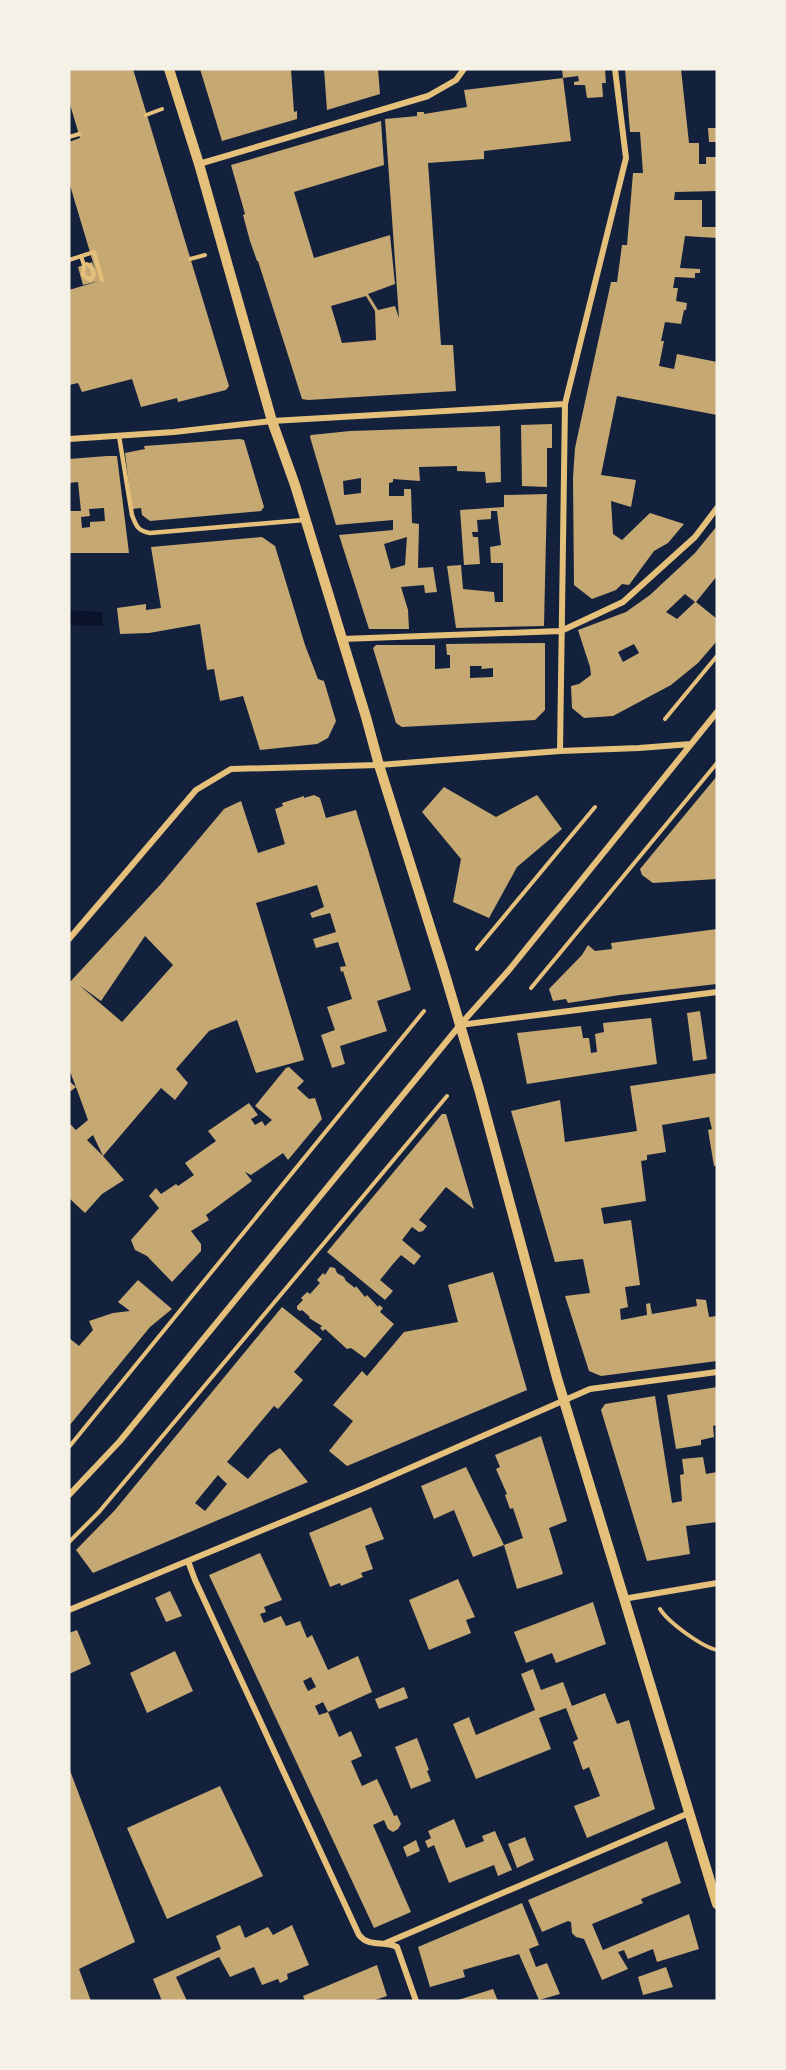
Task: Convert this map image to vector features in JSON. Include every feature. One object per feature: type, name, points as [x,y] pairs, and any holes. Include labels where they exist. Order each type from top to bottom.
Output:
[{"type":"street","points":[[169,69],[199,164],[272,421],[295,485],[460,1025],[564,1400],[717,1904]]},
{"type":"street","points":[[199,164],[428,96],[456,80],[464,69]]},
{"type":"street","points":[[560,751],[566,405],[626,158],[615,69]]},
{"type":"street","points":[[69,439],[272,421],[566,405]]},
{"type":"street","points":[[342,639],[561,631],[623,602],[695,537],[717,508]]},
{"type":"street","points":[[69,1496],[120,1441],[460,1025],[509,970],[717,712]]},
{"type":"street","points":[[69,939],[196,790],[231,769],[379,765],[690,744]]},
{"type":"street","points":[[460,1025],[717,992]]},
{"type":"street","points":[[69,1610],[362,1489],[590,1389],[717,1372]]},
{"type":"street","points":[[188,1561],[359,1935],[363,1941],[386,1943],[397,1947],[416,2001]]},
{"type":"street","points":[[623,1599],[717,1583]]},
{"type":"street","points":[[386,1943],[688,1813]]},
{"type":"lane","points":[[119,436],[132,515],[136,528],[143,532],[304,520]]},
{"type":"path","points":[[69,137],[79,134]]},
{"type":"path","points":[[69,260],[94,252],[102,280]]},
{"type":"path","points":[[81,256],[84,265],[83,275],[90,280],[94,274],[87,264]]},
{"type":"path","points":[[665,719],[717,656]]},
{"type":"path","points":[[531,988],[717,763]]},
{"type":"path","points":[[477,949],[595,807]]},
{"type":"path","points":[[69,1447],[424,1011]]},
{"type":"path","points":[[69,1542],[107,1503],[447,1096]]},
{"type":"path","points":[[663,1614],[710,1649],[717,1650]]},
{"type":"water","points":[[69,610],[102,612],[103,626],[69,625]]},
{"type":"building","points":[[69,69],[133,69],[229,386],[226,390],[178,402],[177,398],[141,407],[132,379],[82,392],[78,383],[69,385],[69,290],[99,281],[83,285],[78,267],[92,262],[95,269],[69,182],[69,142],[80,138],[69,101]]},
{"type":"building","points":[[200,69],[291,69],[294,112],[297,111],[297,119],[222,141]]},
{"type":"building","points":[[324,69],[378,69],[380,94],[327,110]]},
{"type":"building","points":[[562,69],[605,69],[606,83],[602,83],[603,97],[587,98],[585,85],[574,85],[574,82],[579,81],[578,76],[563,78]]},
{"type":"building","points":[[625,69],[681,69],[689,143],[699,143],[699,164],[706,164],[706,157],[717,157],[717,191],[675,192],[674,200],[702,200],[702,227],[717,227],[717,238],[685,236],[680,268],[700,269],[700,273],[695,273],[695,278],[675,277],[673,288],[678,288],[676,301],[687,303],[686,310],[684,310],[681,324],[665,322],[659,366],[674,369],[677,354],[717,362],[717,415],[617,396],[601,475],[636,480],[631,507],[611,501],[613,534],[622,540],[650,513],[684,524],[668,543],[654,551],[629,585],[622,584],[616,590],[592,599],[574,585],[573,478],[575,448],[611,282],[617,282],[622,245],[627,245],[633,173],[643,173],[640,132],[630,132]]},
{"type":"building","points":[[563,78],[571,141],[484,151],[484,159],[428,163],[441,345],[453,345],[456,391],[302,399],[250,241],[231,165],[381,121],[384,165],[294,192],[314,258],[390,235],[395,284],[368,294],[378,310],[395,306],[399,318],[385,119],[417,116],[417,112],[424,112],[424,114],[467,107],[464,90]],"holes":[[[366,296],[375,311],[376,340],[342,343],[331,306]]]},
{"type":"building","points":[[708,128],[717,128],[717,142],[709,142]]},
{"type":"building","points":[[552,424],[552,448],[547,448],[547,487],[522,486],[521,425]]},
{"type":"building","points":[[500,426],[501,482],[486,483],[485,472],[457,471],[457,466],[419,467],[420,481],[393,479],[393,482],[389,483],[389,496],[404,496],[404,489],[411,489],[412,523],[419,524],[418,568],[433,567],[437,592],[425,593],[424,585],[401,587],[408,610],[409,629],[369,629],[339,535],[393,530],[393,520],[336,525],[310,437],[311,435],[350,431]],"holes":[[[361,478],[361,493],[344,495],[343,481]],[[407,537],[405,565],[391,569],[384,544]]]},
{"type":"building","points":[[244,440],[264,507],[261,511],[150,521],[142,515],[141,508],[132,509],[125,453],[145,449],[144,446]]},
{"type":"building","points":[[117,456],[129,553],[69,553],[69,511],[81,511],[78,482],[69,483],[69,459]],"holes":[[[104,508],[105,521],[90,522],[90,527],[82,528],[81,517],[90,516],[89,509]]]},
{"type":"building","points":[[547,494],[544,626],[456,628],[447,566],[461,565],[463,589],[494,592],[495,602],[503,602],[503,563],[491,563],[490,547],[501,545],[497,511],[491,511],[491,519],[477,520],[478,532],[472,532],[473,537],[478,537],[480,564],[464,565],[460,510],[504,507],[504,495]]},
{"type":"building","points":[[717,526],[717,576],[696,602],[717,619],[717,641],[698,663],[671,685],[613,716],[584,718],[572,708],[571,686],[579,684],[591,675],[578,630],[626,612],[650,595],[695,553]],"holes":[[[685,594],[695,602],[677,619],[666,612]],[[634,644],[639,653],[623,662],[618,652]]]},
{"type":"building","points":[[262,537],[275,546],[305,645],[318,679],[324,681],[336,721],[328,738],[317,744],[260,750],[243,696],[220,701],[214,669],[207,670],[200,624],[149,633],[120,634],[117,608],[146,604],[146,610],[161,608],[151,547]]},
{"type":"building","points":[[545,643],[545,710],[535,720],[402,727],[396,723],[373,648],[376,645],[435,645],[435,669],[450,668],[450,655],[447,655],[446,644]],"holes":[[[470,666],[482,666],[481,669],[493,668],[493,677],[470,678]]]},
{"type":"building","points":[[717,776],[717,879],[653,883],[642,875],[640,869]]},
{"type":"building","points":[[444,787],[496,817],[537,795],[562,829],[517,867],[489,918],[453,902],[461,859],[422,812]]},
{"type":"building","points":[[314,795],[320,798],[326,818],[356,810],[411,990],[377,1001],[387,1031],[340,1046],[345,1064],[332,1068],[321,1035],[335,1030],[327,1007],[352,999],[343,971],[341,972],[340,967],[346,966],[338,942],[316,948],[313,939],[336,932],[330,913],[312,918],[310,913],[324,907],[317,885],[256,903],[304,1060],[256,1073],[237,1020],[209,1031],[176,1069],[188,1083],[175,1100],[161,1088],[103,1156],[124,1180],[102,1194],[85,1213],[69,1198],[69,1123],[76,1130],[88,1120],[69,1069],[69,983],[161,884],[224,809],[241,801],[258,853],[285,844],[275,809],[283,806],[282,803]],"holes":[[[145,936],[173,965],[122,1022],[79,985],[101,1001]],[[93,1135],[103,1156],[87,1140]]]},
{"type":"building","points":[[717,929],[717,984],[568,1003],[566,999],[553,1001],[549,989],[582,955],[588,945],[595,951],[612,949],[611,943]]},
{"type":"building","points":[[700,1011],[707,1059],[693,1061],[687,1013]]},
{"type":"building","points":[[651,1018],[657,1064],[527,1084],[517,1033],[581,1026],[583,1038],[589,1038],[591,1053],[597,1052],[595,1034],[604,1032],[603,1023]]},
{"type":"building","points":[[289,1067],[304,1081],[297,1088],[309,1099],[315,1098],[322,1119],[288,1160],[283,1153],[251,1175],[245,1172],[252,1181],[206,1215],[209,1220],[191,1231],[201,1244],[201,1251],[172,1282],[147,1256],[135,1250],[131,1240],[159,1208],[149,1196],[156,1188],[161,1194],[194,1175],[185,1163],[216,1141],[208,1131],[249,1103],[258,1115],[251,1119],[255,1125],[262,1121],[265,1126],[272,1120],[255,1106]]},
{"type":"building","points":[[717,1073],[717,1165],[714,1166],[708,1130],[712,1129],[709,1117],[662,1125],[666,1152],[647,1155],[647,1160],[641,1161],[646,1201],[601,1208],[604,1224],[631,1220],[640,1285],[625,1287],[628,1307],[620,1309],[621,1320],[647,1315],[646,1304],[650,1303],[652,1314],[697,1306],[696,1299],[706,1300],[709,1317],[717,1316],[717,1361],[601,1376],[589,1371],[565,1296],[590,1293],[583,1259],[555,1262],[511,1111],[560,1100],[565,1142],[637,1131],[630,1086]]},
{"type":"building","points":[[69,1081],[76,1087],[71,1091],[69,1089]]},
{"type":"building","points":[[442,1114],[446,1114],[474,1209],[446,1187],[419,1220],[427,1226],[423,1231],[419,1232],[412,1227],[402,1240],[421,1256],[414,1265],[401,1255],[380,1280],[393,1291],[385,1300],[327,1252]]},
{"type":"building","points":[[330,1267],[335,1268],[337,1273],[355,1288],[356,1286],[365,1297],[367,1295],[378,1307],[379,1305],[383,1308],[380,1312],[394,1324],[365,1358],[351,1348],[347,1349],[325,1329],[323,1331],[320,1328],[322,1326],[309,1318],[302,1310],[297,1309],[303,1300],[301,1298],[307,1292],[310,1294],[320,1283],[317,1280],[323,1273],[325,1275]]},
{"type":"building","points":[[493,1272],[527,1390],[347,1466],[329,1451],[353,1421],[333,1405],[362,1371],[367,1376],[404,1332],[458,1322],[448,1285]]},
{"type":"building","points":[[138,1280],[172,1309],[150,1327],[69,1426],[69,1338],[79,1346],[93,1330],[89,1321],[113,1313],[130,1311],[118,1302]]},
{"type":"building","points":[[282,1307],[322,1339],[294,1372],[303,1380],[278,1409],[274,1406],[227,1462],[248,1479],[269,1455],[280,1448],[308,1482],[93,1573],[76,1550],[115,1510]],"holes":[[[218,1475],[227,1484],[205,1511],[195,1503]]]},
{"type":"building","points":[[717,1387],[717,1425],[713,1426],[714,1437],[701,1440],[701,1445],[676,1449],[667,1395]]},
{"type":"building","points":[[655,1396],[672,1503],[682,1501],[680,1475],[684,1474],[682,1459],[703,1457],[706,1474],[717,1472],[717,1522],[686,1526],[690,1554],[647,1561],[601,1410],[605,1404]]},
{"type":"building","points":[[541,1436],[567,1521],[549,1528],[563,1574],[517,1589],[504,1545],[523,1538],[496,1469],[500,1467],[495,1455]]},
{"type":"building","points":[[466,1467],[504,1545],[473,1557],[454,1510],[434,1519],[421,1486]]},
{"type":"building","points":[[371,1507],[384,1539],[365,1546],[373,1569],[361,1573],[363,1577],[341,1586],[340,1583],[330,1587],[309,1533]]},
{"type":"building","points":[[260,1553],[282,1600],[264,1607],[266,1612],[260,1614],[264,1623],[281,1616],[286,1626],[300,1621],[307,1638],[312,1635],[328,1670],[358,1656],[372,1692],[328,1712],[339,1737],[351,1731],[362,1756],[351,1761],[362,1786],[377,1779],[394,1816],[397,1815],[401,1824],[393,1832],[388,1829],[384,1820],[373,1825],[411,1912],[374,1928],[209,1575]],"holes":[[[311,1677],[316,1687],[308,1691],[303,1681]],[[323,1702],[328,1712],[319,1715],[315,1706]]]},
{"type":"building","points":[[458,1579],[475,1617],[466,1620],[471,1633],[429,1650],[409,1600]]},
{"type":"building","points":[[170,1591],[182,1616],[166,1622],[155,1598]]},
{"type":"building","points":[[593,1602],[606,1644],[556,1663],[552,1653],[526,1663],[514,1632]]},
{"type":"building","points":[[77,1630],[91,1664],[69,1674],[69,1633]]},
{"type":"building","points":[[175,1651],[193,1691],[147,1713],[130,1673]]},
{"type":"building","points":[[533,1669],[541,1690],[563,1682],[572,1706],[605,1693],[617,1724],[629,1720],[655,1809],[587,1838],[574,1806],[600,1796],[589,1767],[583,1770],[573,1742],[578,1739],[566,1708],[539,1718],[551,1749],[476,1779],[453,1724],[469,1717],[476,1735],[535,1710],[521,1674]]},
{"type":"building","points":[[404,1687],[408,1698],[379,1709],[375,1699]]},
{"type":"building","points":[[417,1738],[431,1781],[411,1789],[395,1747]]},
{"type":"building","points":[[69,1768],[135,1942],[79,1969],[91,2001],[69,2001]]},
{"type":"building","points":[[220,1786],[263,1876],[167,1919],[127,1828]]},
{"type":"building","points":[[454,1819],[466,1848],[484,1841],[482,1836],[495,1831],[512,1870],[498,1876],[494,1865],[449,1883],[434,1845],[428,1848],[425,1841],[431,1838],[428,1831]]},
{"type":"building","points":[[525,1837],[534,1860],[517,1868],[508,1844]]},
{"type":"building","points":[[416,1840],[420,1851],[407,1857],[403,1847]]},
{"type":"building","points":[[667,1841],[681,1883],[641,1899],[643,1903],[592,1924],[603,1950],[689,1914],[699,1949],[657,1962],[653,1949],[628,1959],[624,1950],[618,1952],[628,1969],[602,1980],[584,1939],[572,1933],[571,1922],[568,1921],[542,1932],[528,1900]]},
{"type":"building","points":[[522,1903],[539,1945],[529,1949],[536,1967],[547,1963],[560,1994],[539,2000],[519,1954],[463,1970],[465,1977],[430,1987],[418,1947]]},
{"type":"building","points":[[240,1925],[245,1938],[268,1927],[273,1935],[292,1925],[309,1965],[287,1974],[288,1979],[280,1983],[278,1979],[262,1985],[254,1967],[230,1977],[219,1957],[176,1977],[187,2001],[162,2001],[153,1979],[221,1949],[216,1936]]},
{"type":"building","points":[[377,1965],[387,1996],[372,2001],[305,2001],[303,1996]]},
{"type":"building","points":[[666,1967],[673,1987],[643,1995],[638,1977]]},
{"type":"building","points":[[493,1989],[498,2001],[458,2001],[458,2000]]}]
